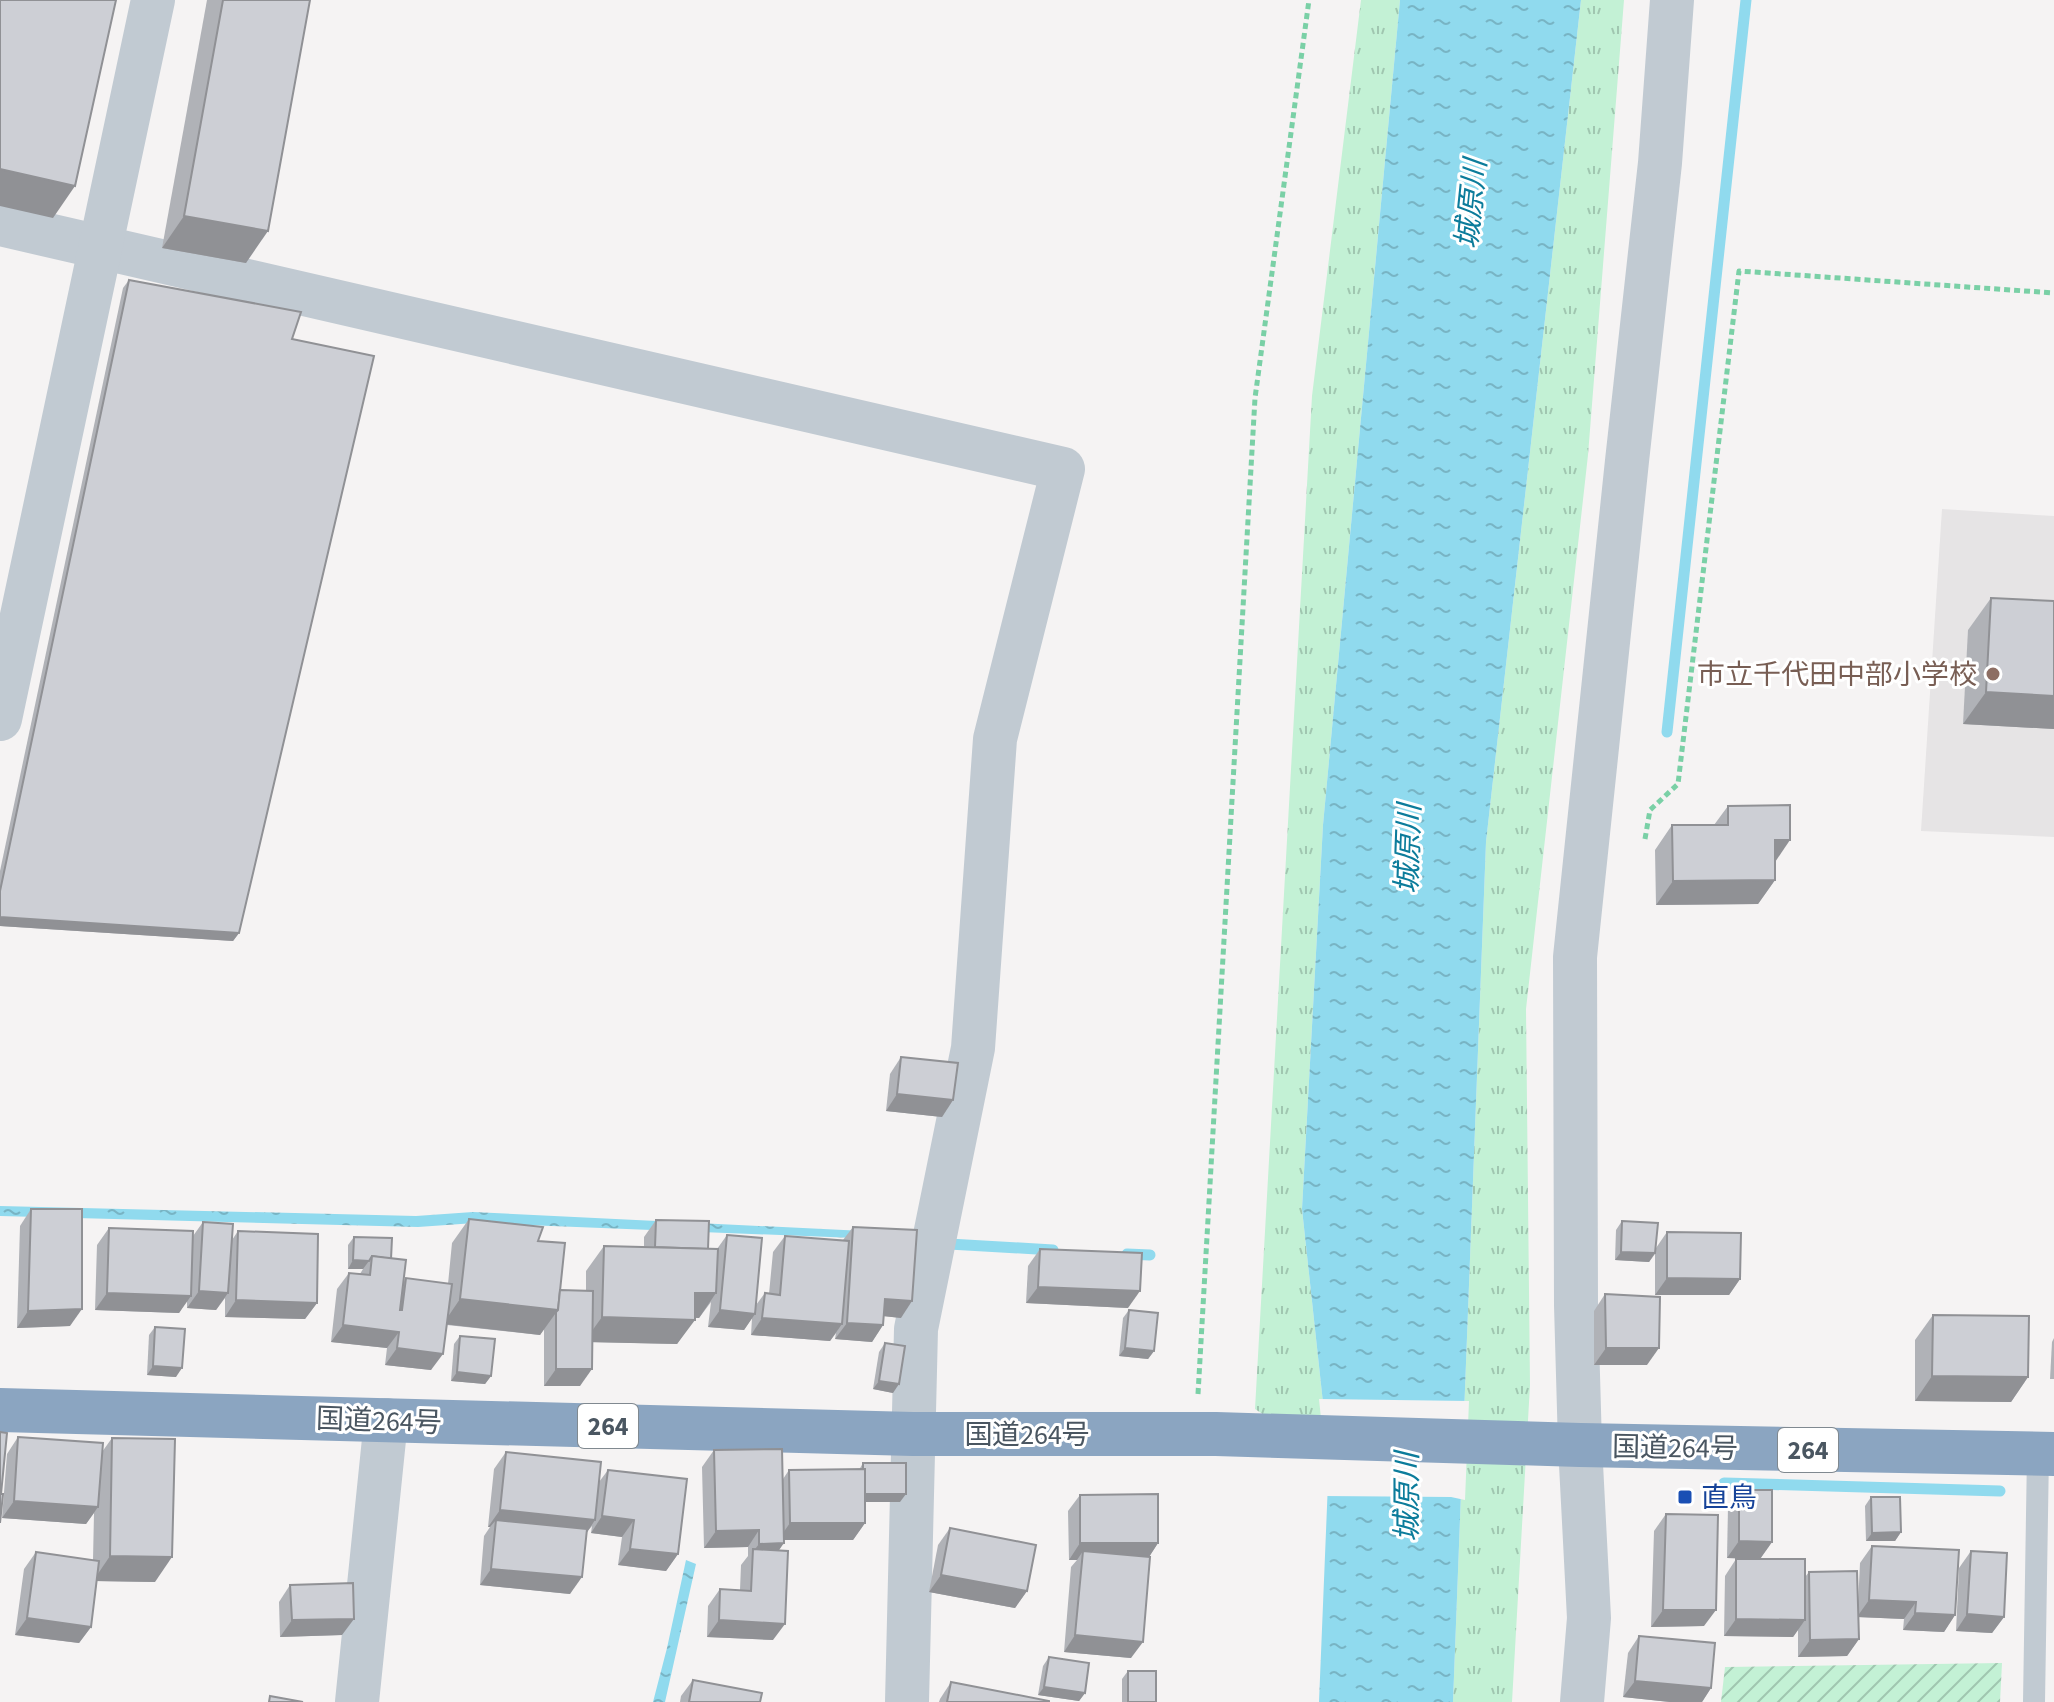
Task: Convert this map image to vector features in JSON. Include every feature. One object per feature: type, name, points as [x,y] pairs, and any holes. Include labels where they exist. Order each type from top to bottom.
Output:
[{"type":"highway","name":"国道264号","points":[[0,1410],[913,1434],[1206,1434],[1570,1445],[2046,1453]]},
{"type":"street","points":[[0,719],[153,0]]},
{"type":"street","points":[[1582,1702],[1589,1618],[1570,1445],[1576,1290],[1575,957],[1660,163],[1672,0]]},
{"type":"street","points":[[0,224],[1063,469],[995,739],[973,1048],[916,1329],[907,1702]]},
{"type":"street","points":[[357,1702],[386,1420]]},
{"type":"lane","points":[[2034,1702],[2046,1453]]},
{"type":"path","points":[[1206,1434],[1255,398],[1309,0]]},
{"type":"path","points":[[1645,839],[1650,810],[1678,784],[1739,271],[2054,293]]},
{"type":"shaded area","name":"市立千代田中部小学校","points":[[1942,509],[2054,516],[2054,837],[1921,831]]},
{"type":"green space","points":[[1361,0],[1400,0],[1323,825],[1302,1209],[1329,1458],[1255,1409],[1312,396]]},
{"type":"green space","points":[[1581,0],[1624,0],[1588,455],[1526,1009],[1530,1385],[1512,1702],[1453,1702],[1486,842]]},
{"type":"green space","points":[[2002,1663],[2000,1702],[1721,1702],[1725,1667]]},
{"type":"water","name":"城原川","points":[[1400,0],[1581,0],[1486,842],[1453,1702],[1319,1702],[1329,1458],[1302,1209],[1323,825]]},
{"type":"water","points":[[0,1206],[416,1216],[473,1212],[905,1233],[904,1240],[475,1223],[418,1227],[0,1216]]},
{"type":"water","points":[[686,1560],[696,1564],[665,1702],[653,1702],[667,1648]]},
{"type":"pier","points":[[1319,1399],[1469,1401],[1465,1500],[1451,1497],[1324,1496],[1325,1458]]},
{"type":"building","points":[[0,0],[116,0],[75,186],[0,169]]},
{"type":"building","points":[[223,0],[310,0],[268,231],[184,216]]},
{"type":"building","points":[[129,280],[301,312],[292,339],[374,356],[239,933],[0,917],[0,891]]},
{"type":"building","points":[[1991,598],[2054,601],[2054,696],[1986,692]]},
{"type":"building","points":[[1790,805],[1790,840],[1775,840],[1775,880],[1673,881],[1672,825],[1728,825],[1728,806]]},
{"type":"building","points":[[901,1057],[958,1063],[953,1100],[897,1094]]},
{"type":"building","points":[[31,1209],[82,1209],[82,1309],[28,1311]]},
{"type":"building","points":[[469,1219],[543,1227],[538,1241],[565,1243],[558,1310],[460,1299]]},
{"type":"building","points":[[656,1220],[709,1221],[708,1249],[655,1247]]},
{"type":"building","points":[[1622,1221],[1658,1223],[1655,1253],[1621,1252]]},
{"type":"building","points":[[203,1222],[233,1224],[228,1293],[199,1291]]},
{"type":"building","points":[[853,1227],[917,1230],[912,1301],[885,1299],[883,1325],[847,1323]]},
{"type":"building","points":[[109,1228],[193,1231],[191,1296],[107,1293]]},
{"type":"building","points":[[238,1231],[318,1234],[317,1303],[236,1300]]},
{"type":"building","points":[[1667,1232],[1741,1233],[1740,1279],[1667,1278]]},
{"type":"building","points":[[727,1235],[762,1238],[755,1314],[720,1310]]},
{"type":"building","points":[[785,1236],[849,1241],[842,1324],[762,1318],[765,1293],[780,1295]]},
{"type":"building","points":[[354,1237],[392,1238],[391,1259],[372,1256],[369,1261],[353,1260]]},
{"type":"building","points":[[604,1246],[718,1249],[716,1293],[695,1293],[695,1320],[602,1317]]},
{"type":"building","points":[[1040,1249],[1142,1253],[1140,1291],[1038,1287]]},
{"type":"building","points":[[372,1256],[406,1260],[400,1310],[406,1278],[452,1284],[443,1354],[397,1348],[399,1332],[343,1325],[349,1273],[370,1275]]},
{"type":"building","points":[[560,1290],[593,1291],[592,1369],[556,1369],[556,1312]]},
{"type":"building","points":[[1605,1294],[1660,1297],[1659,1348],[1606,1348]]},
{"type":"building","points":[[1129,1310],[1158,1313],[1154,1351],[1125,1348]]},
{"type":"building","points":[[1933,1315],[2029,1316],[2028,1377],[1932,1376]]},
{"type":"building","points":[[155,1327],[185,1329],[182,1368],[153,1366]]},
{"type":"building","points":[[460,1336],[495,1339],[491,1376],[457,1372]]},
{"type":"building","points":[[885,1343],[905,1346],[899,1384],[879,1381]]},
{"type":"building","points":[[0,1432],[7,1433],[1,1494],[0,1494]]},
{"type":"building","points":[[18,1437],[103,1443],[98,1507],[14,1501]]},
{"type":"building","points":[[112,1438],[175,1439],[172,1557],[110,1556]]},
{"type":"building","points":[[782,1449],[784,1543],[759,1544],[759,1530],[716,1531],[714,1450]]},
{"type":"building","points":[[506,1452],[601,1462],[595,1520],[500,1510]]},
{"type":"building","points":[[863,1463],[906,1463],[906,1494],[865,1494]]},
{"type":"building","points":[[865,1469],[865,1523],[790,1523],[789,1470]]},
{"type":"building","points":[[608,1470],[687,1479],[678,1554],[630,1549],[634,1520],[602,1516]]},
{"type":"building","points":[[1739,1490],[1772,1490],[1772,1542],[1739,1541]]},
{"type":"building","points":[[0,1494],[3,1494],[0,1523]]},
{"type":"building","points":[[1158,1494],[1158,1543],[1080,1543],[1080,1495]]},
{"type":"building","points":[[1871,1497],[1900,1497],[1901,1532],[1872,1533]]},
{"type":"building","points":[[1666,1514],[1718,1515],[1716,1610],[1663,1610]]},
{"type":"building","points":[[496,1520],[587,1529],[582,1577],[491,1569]]},
{"type":"building","points":[[950,1528],[1036,1545],[1027,1591],[941,1575]]},
{"type":"building","points":[[1872,1546],[1959,1550],[1955,1615],[1915,1613],[1916,1602],[1869,1600]]},
{"type":"building","points":[[753,1549],[788,1551],[785,1624],[719,1620],[720,1589],[751,1591]]},
{"type":"building","points":[[1083,1551],[1150,1557],[1143,1642],[1075,1635]]},
{"type":"building","points":[[1971,1551],[2007,1553],[2004,1617],[1967,1614]]},
{"type":"building","points":[[36,1552],[99,1561],[91,1627],[27,1618]]},
{"type":"building","points":[[1736,1559],[1805,1559],[1805,1620],[1736,1619]]},
{"type":"building","points":[[1857,1571],[1859,1639],[1810,1640],[1809,1572]]},
{"type":"building","points":[[353,1583],[354,1619],[292,1620],[290,1585]]},
{"type":"building","points":[[1639,1636],[1715,1643],[1711,1688],[1635,1681]]},
{"type":"building","points":[[1049,1657],[1089,1663],[1085,1693],[1044,1687]]},
{"type":"building","points":[[1128,1671],[1156,1671],[1156,1702],[1128,1702]]},
{"type":"building","points":[[693,1680],[762,1693],[760,1702],[689,1702]]},
{"type":"building","points":[[951,1682],[1049,1701],[1049,1702],[947,1702]]},
{"type":"building","points":[[270,1696],[303,1702],[269,1702]]},
{"type":"waterway","points":[[1667,732],[1746,0]]},
{"type":"waterway","points":[[949,1244],[1053,1250]]},
{"type":"waterway","points":[[1127,1254],[1150,1255]]},
{"type":"waterway","points":[[1724,1483],[2000,1491]]},
{"type":"place","name":"市立千代田中部小学校","points":[[1993,674]]},
{"type":"place","name":"直鳥","points":[[1685,1497]]}]
